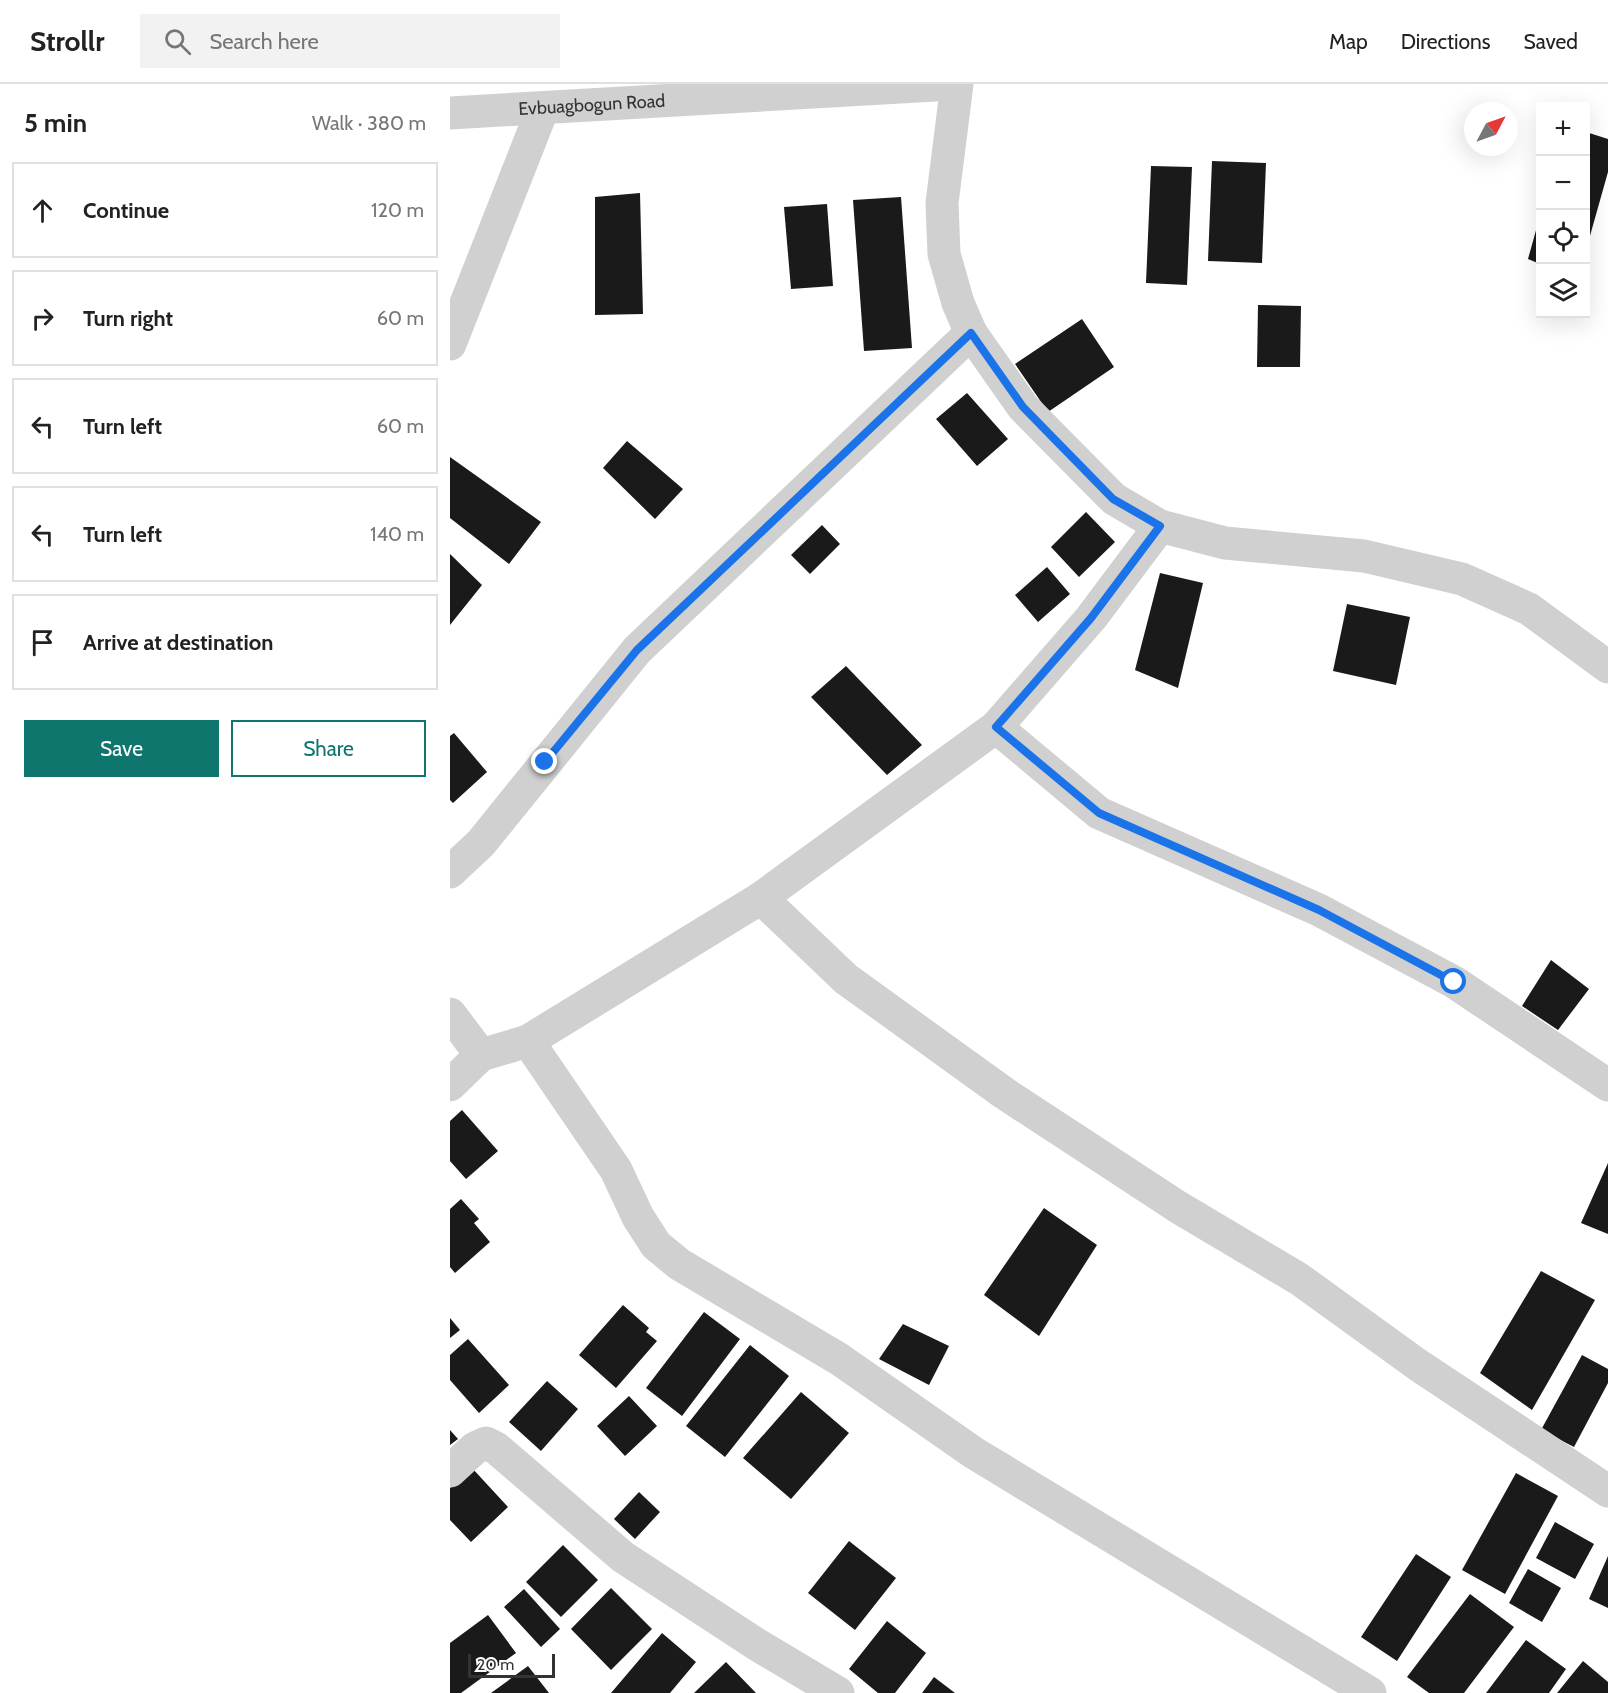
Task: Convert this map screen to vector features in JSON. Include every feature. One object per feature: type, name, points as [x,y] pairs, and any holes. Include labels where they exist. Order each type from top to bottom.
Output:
[{"type":"street","name":"Evbuagbogun Road","points":[[450,113],[952,84]]},
{"type":"street","points":[[957,84],[942,203],[944,254],[958,303],[971,333],[1023,407],[1113,499],[1160,526],[1225,543],[1364,556],[1462,579],[1529,609],[1608,667]]},
{"type":"street","points":[[450,344],[543,108]]},
{"type":"street","points":[[450,872],[480,843],[637,650],[971,333]]},
{"type":"street","points":[[450,1085],[481,1055],[528,1041],[761,898],[996,727],[1091,618],[1160,526]]},
{"type":"street","points":[[996,727],[1099,813],[1319,910],[1454,982],[1608,1085]]},
{"type":"street","points":[[761,898],[846,979],[1004,1092],[1178,1207],[1299,1279],[1418,1365],[1608,1491]]},
{"type":"street","points":[[450,1014],[481,1055]]},
{"type":"street","points":[[528,1041],[616,1170],[638,1217],[656,1245],[679,1264],[839,1359],[974,1453],[1370,1693]]},
{"type":"street","points":[[450,1471],[475,1448],[486,1443],[496,1448],[623,1557],[756,1644],[838,1693]]},
{"type":"building","points":[[1590,133],[1608,139],[1608,172],[1590,236]]},
{"type":"building","points":[[1212,161],[1266,163],[1262,263],[1208,261]]},
{"type":"building","points":[[1151,166],[1192,167],[1187,285],[1146,283]]},
{"type":"building","points":[[640,193],[643,314],[595,315],[595,197]]},
{"type":"building","points":[[901,197],[912,348],[864,351],[853,200]]},
{"type":"building","points":[[827,204],[833,286],[791,289],[784,207]]},
{"type":"building","points":[[1536,230],[1536,262],[1528,259]]},
{"type":"building","points":[[1258,305],[1301,306],[1300,367],[1257,367]]},
{"type":"building","points":[[1082,319],[1114,367],[1048,412],[1015,364]]},
{"type":"building","points":[[967,393],[1008,439],[977,466],[936,419]]},
{"type":"building","points":[[627,441],[683,489],[655,519],[603,468]]},
{"type":"building","points":[[450,457],[541,522],[509,564],[450,518]]},
{"type":"building","points":[[1086,512],[1115,542],[1079,577],[1051,547]]},
{"type":"building","points":[[822,525],[840,544],[810,574],[791,555]]},
{"type":"building","points":[[450,554],[482,585],[450,625]]},
{"type":"building","points":[[1047,567],[1070,594],[1038,622],[1015,595]]},
{"type":"building","points":[[1160,573],[1203,583],[1178,688],[1135,670]]},
{"type":"building","points":[[1347,604],[1410,617],[1396,685],[1333,671]]},
{"type":"building","points":[[846,666],[922,745],[887,775],[811,697]]},
{"type":"building","points":[[454,733],[487,772],[453,803],[450,800],[450,736]]},
{"type":"building","points":[[1551,960],[1589,989],[1558,1030],[1522,1006]]},
{"type":"building","points":[[462,1110],[498,1151],[466,1179],[450,1161],[450,1121]]},
{"type":"building","points":[[1608,1163],[1608,1234],[1581,1223]]},
{"type":"building","points":[[461,1199],[479,1219],[474,1223],[490,1242],[455,1273],[450,1267],[450,1209]]},
{"type":"building","points":[[1044,1208],[1097,1245],[1039,1336],[984,1295]]},
{"type":"building","points":[[1541,1271],[1595,1300],[1532,1410],[1480,1373]]},
{"type":"building","points":[[623,1305],[649,1328],[646,1332],[657,1341],[616,1388],[579,1355]]},
{"type":"building","points":[[704,1312],[740,1339],[682,1416],[646,1388]]},
{"type":"building","points":[[450,1318],[460,1330],[450,1338]]},
{"type":"building","points":[[903,1324],[949,1346],[929,1385],[879,1359]]},
{"type":"building","points":[[468,1339],[509,1385],[479,1413],[450,1380],[450,1355]]},
{"type":"building","points":[[750,1345],[789,1376],[725,1457],[686,1426]]},
{"type":"building","points":[[1582,1355],[1608,1369],[1608,1383],[1574,1447],[1541,1430]]},
{"type":"building","points":[[547,1381],[578,1409],[541,1451],[509,1422]]},
{"type":"building","points":[[801,1392],[849,1433],[791,1499],[743,1458]]},
{"type":"building","points":[[629,1396],[657,1426],[625,1456],[597,1426]]},
{"type":"building","points":[[450,1430],[458,1439],[450,1445]]},
{"type":"building","points":[[472,1468],[508,1507],[471,1542],[450,1520],[450,1488]]},
{"type":"building","points":[[1516,1473],[1558,1496],[1505,1594],[1462,1570]]},
{"type":"building","points":[[639,1492],[660,1512],[635,1539],[614,1519]]},
{"type":"building","points":[[1555,1522],[1594,1544],[1575,1579],[1536,1558]]},
{"type":"building","points":[[849,1541],[896,1578],[855,1630],[808,1593]]},
{"type":"building","points":[[563,1545],[598,1580],[561,1617],[526,1582]]},
{"type":"building","points":[[1416,1554],[1451,1577],[1397,1661],[1361,1637]]},
{"type":"building","points":[[1608,1556],[1608,1608],[1589,1599]]},
{"type":"building","points":[[1528,1569],[1561,1588],[1542,1622],[1509,1603]]},
{"type":"building","points":[[611,1588],[652,1629],[611,1670],[571,1629]]},
{"type":"building","points":[[524,1589],[560,1629],[541,1647],[504,1607]]},
{"type":"building","points":[[1470,1594],[1514,1627],[1464,1693],[1429,1693],[1407,1677]]},
{"type":"building","points":[[488,1615],[516,1653],[461,1693],[450,1693],[450,1643]]},
{"type":"building","points":[[887,1621],[926,1653],[895,1693],[878,1693],[849,1669]]},
{"type":"building","points":[[662,1633],[696,1662],[670,1693],[611,1693]]},
{"type":"building","points":[[1526,1640],[1566,1669],[1549,1693],[1486,1693]]},
{"type":"building","points":[[1583,1661],[1608,1682],[1608,1693],[1557,1693]]},
{"type":"building","points":[[726,1662],[756,1693],[694,1693]]},
{"type":"building","points":[[528,1666],[549,1693],[491,1693]]},
{"type":"building","points":[[934,1677],[955,1693],[922,1693]]},
{"type":"route","points":[[545,762],[637,650],[971,333],[1023,407],[1113,499],[1160,526],[1091,618],[996,727],[1099,813],[1319,910],[1454,982]]}]
